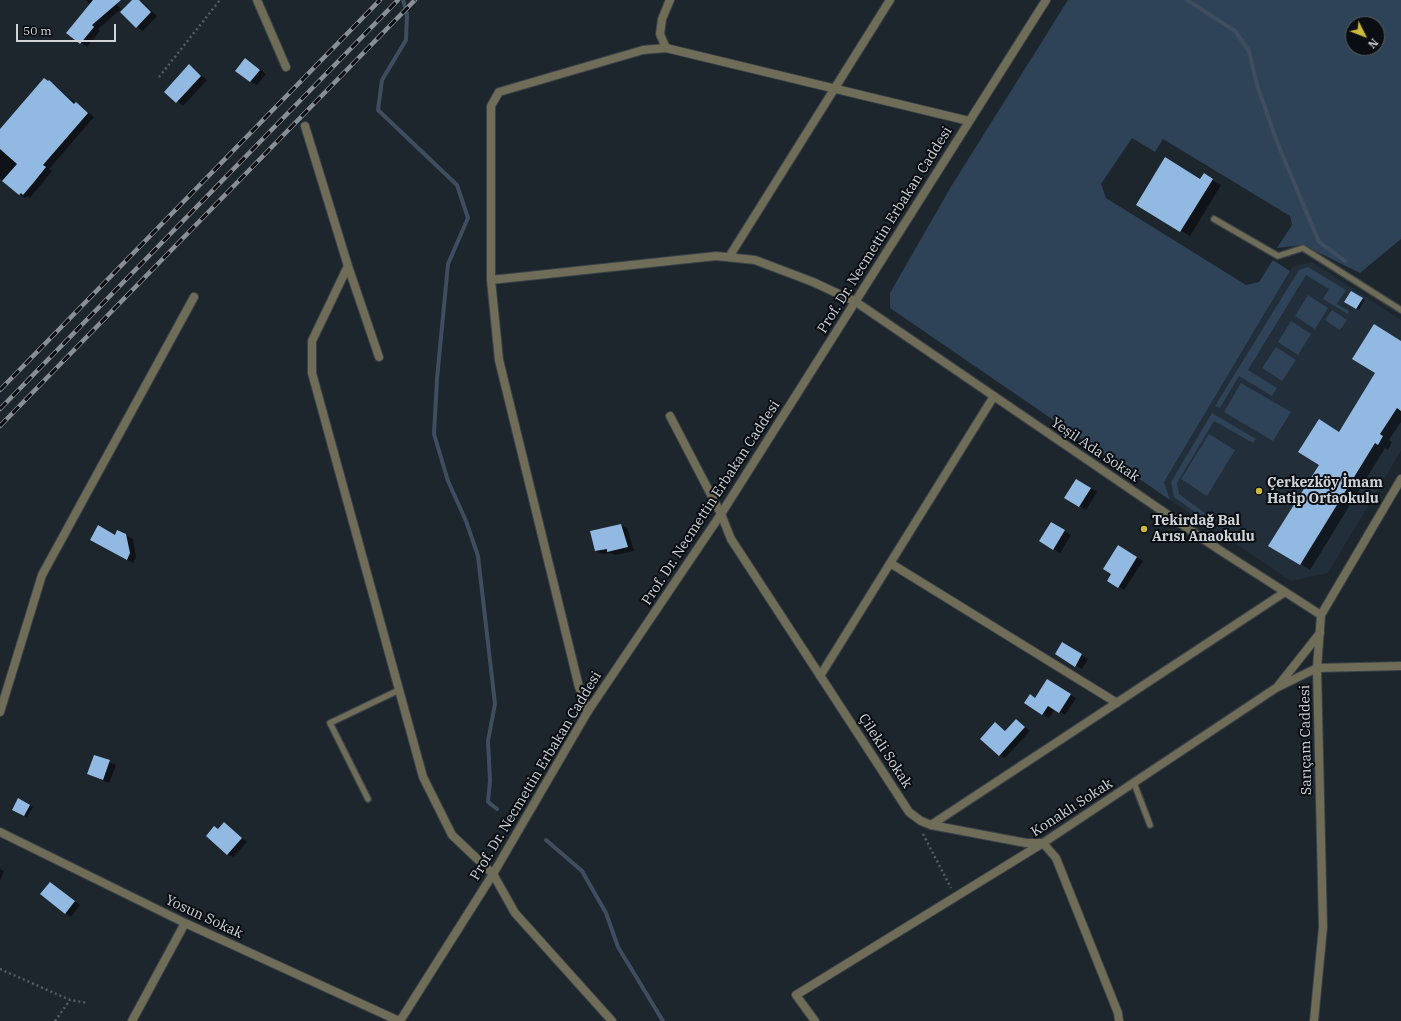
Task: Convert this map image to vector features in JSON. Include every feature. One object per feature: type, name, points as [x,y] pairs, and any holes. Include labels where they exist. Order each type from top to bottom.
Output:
[{"type":"street","points":[[257,0],[286,66]]},
{"type":"street","points":[[666,48],[660,34],[662,19],[670,0]]},
{"type":"street","points":[[729,257],[890,0]]},
{"type":"street","name":"Prof. Dr. Necmettin Erbakan Caddesi","points":[[400,1021],[493,874],[588,711],[721,514],[1046,0]]},
{"type":"street","points":[[588,711],[579,687],[499,360],[491,280],[491,106],[499,92],[643,50],[666,48],[970,121]]},
{"type":"street","points":[[305,126],[348,266],[379,357]]},
{"type":"street","name":"Yeşil Ada Sokak","points":[[491,280],[716,256],[755,260],[812,282],[856,302],[1218,549],[1321,615]]},
{"type":"street","points":[[348,266],[312,341],[312,373],[424,777],[452,835],[493,874],[515,913],[612,1021]]},
{"type":"street","points":[[0,712],[42,575],[194,297]]},
{"type":"street","points":[[820,676],[994,396]]},
{"type":"street","name":"Çilekli Sokak","points":[[670,416],[721,514],[731,540],[909,812],[921,822],[931,825],[1026,843],[1043,843]]},
{"type":"street","name":"Sarıçam Caddesi","points":[[1314,1021],[1323,926],[1317,668],[1321,615],[1401,479]]},
{"type":"street","points":[[890,563],[1117,702]]},
{"type":"street","points":[[931,825],[1285,592]]},
{"type":"street","points":[[1276,688],[1320,633]]},
{"type":"street","name":"Konaklı Sokak","points":[[815,1021],[796,995],[956,898],[1043,843],[1276,688],[1317,668],[1401,666]]},
{"type":"street","name":"Yosun Sokak","points":[[0,832],[185,923],[400,1021]]},
{"type":"street","points":[[1043,843],[1056,858],[1118,1013],[1119,1021]]},
{"type":"street","points":[[132,1021],[185,923]]},
{"type":"lane","points":[[1214,218],[1278,256],[1303,248],[1401,310]]},
{"type":"lane","points":[[368,799],[330,723],[399,690]]},
{"type":"lane","points":[[1134,783],[1150,824]]},
{"type":"path","points":[[159,77],[220,0]]},
{"type":"path","points":[[921,822],[922,832],[956,898]]},
{"type":"path","points":[[0,969],[70,1000],[88,1003]]},
{"type":"path","points":[[55,1021],[70,1000]]},
{"type":"shaded area","points":[[1068,0],[1401,0],[1401,239],[1360,273],[1303,245],[1277,248],[1292,225],[1290,216],[1163,139],[1155,152],[1132,138],[1101,184],[1106,198],[1246,285],[1259,282],[1273,260],[1290,271],[1164,482],[1170,500],[890,308],[890,293],[952,185]]},
{"type":"shaded area","points":[[1312,262],[1401,320],[1401,451],[1328,573],[1291,581],[1170,500],[1164,482],[1293,266]]},
{"type":"shaded area","points":[[1308,267],[1346,290],[1337,304],[1349,311],[1348,314],[1323,299],[1329,289],[1306,275],[1248,370],[1277,388],[1272,396],[1239,376],[1220,408],[1215,406],[1299,270]]},
{"type":"shaded area","points":[[1308,295],[1328,308],[1315,329],[1295,316]]},
{"type":"shaded area","points":[[1332,310],[1347,320],[1340,330],[1325,320]]},
{"type":"shaded area","points":[[1291,321],[1311,334],[1298,355],[1278,342]]},
{"type":"shaded area","points":[[1276,347],[1296,360],[1282,381],[1262,368]]},
{"type":"shaded area","points":[[1241,383],[1291,412],[1273,441],[1224,412]]},
{"type":"shaded area","points":[[1212,413],[1256,439],[1253,443],[1214,421],[1177,483],[1179,494],[1205,513],[1202,517],[1174,497],[1171,482]]},
{"type":"shaded area","points":[[1209,434],[1235,450],[1207,496],[1181,479]]},
{"type":"building","points":[[93,0],[121,0],[92,25],[94,27],[80,44],[66,33]]},
{"type":"building","points":[[132,0],[139,0],[151,12],[136,28],[120,12]]},
{"type":"building","points":[[245,58],[260,70],[250,82],[235,71]]},
{"type":"building","points":[[189,64],[201,76],[176,103],[164,92]]},
{"type":"building","points":[[44,78],[48,81],[49,80],[74,104],[76,102],[88,113],[43,165],[46,167],[34,182],[23,195],[21,193],[19,195],[2,181],[17,164],[0,149],[0,129]]},
{"type":"building","points":[[1165,157],[1200,179],[1204,173],[1213,179],[1180,232],[1136,205]]},
{"type":"building","points":[[1351,291],[1363,298],[1356,309],[1344,302]]},
{"type":"building","points":[[1374,324],[1401,341],[1401,411],[1397,408],[1380,434],[1383,436],[1378,445],[1375,443],[1300,565],[1268,546],[1319,465],[1298,452],[1319,419],[1339,432],[1375,373],[1352,359]]},
{"type":"building","points":[[1076,479],[1091,488],[1079,507],[1064,498]]},
{"type":"building","points":[[1051,522],[1065,530],[1053,550],[1039,541]]},
{"type":"building","points":[[621,524],[628,547],[607,552],[607,549],[595,551],[590,531]]},
{"type":"building","points":[[98,525],[115,535],[117,530],[126,534],[130,553],[127,560],[90,540]]},
{"type":"building","points":[[1118,545],[1137,557],[1118,588],[1107,581],[1111,574],[1103,569]]},
{"type":"building","points":[[1062,642],[1082,654],[1075,667],[1055,654]]},
{"type":"building","points":[[1047,679],[1071,694],[1059,713],[1048,706],[1042,715],[1024,703],[1030,694],[1035,698]]},
{"type":"building","points":[[1016,719],[1025,727],[999,756],[980,739],[995,722],[1005,731]]},
{"type":"building","points":[[94,755],[110,760],[103,780],[87,774]]},
{"type":"building","points":[[18,798],[30,805],[24,816],[12,810]]},
{"type":"building","points":[[224,822],[242,838],[227,855],[206,836],[214,826],[218,829]]},
{"type":"building","points":[[50,882],[75,901],[65,914],[40,894]]},
{"type":"waterway","points":[[403,0],[407,14],[406,40],[382,80],[378,110],[457,185],[468,218],[448,264],[437,379],[434,434],[448,481],[466,521],[478,556],[495,704],[488,741],[490,781],[488,802],[497,809]]},
{"type":"waterway","points":[[1187,0],[1235,31],[1249,51],[1257,85],[1277,142],[1319,242],[1345,261]]},
{"type":"waterway","points":[[546,840],[582,871],[606,913],[618,947],[663,1021]]},
{"type":"railway","points":[[0,390],[380,0]]},
{"type":"railway","points":[[0,409],[398,0]]},
{"type":"railway","points":[[0,426],[415,0]]},
{"type":"place","name":"Çerkezköy İmam Hatip Ortaokulu","points":[[1259,491]]},
{"type":"place","name":"Tekirdağ Bal Arısı Anaokulu","points":[[1144,529]]}]
